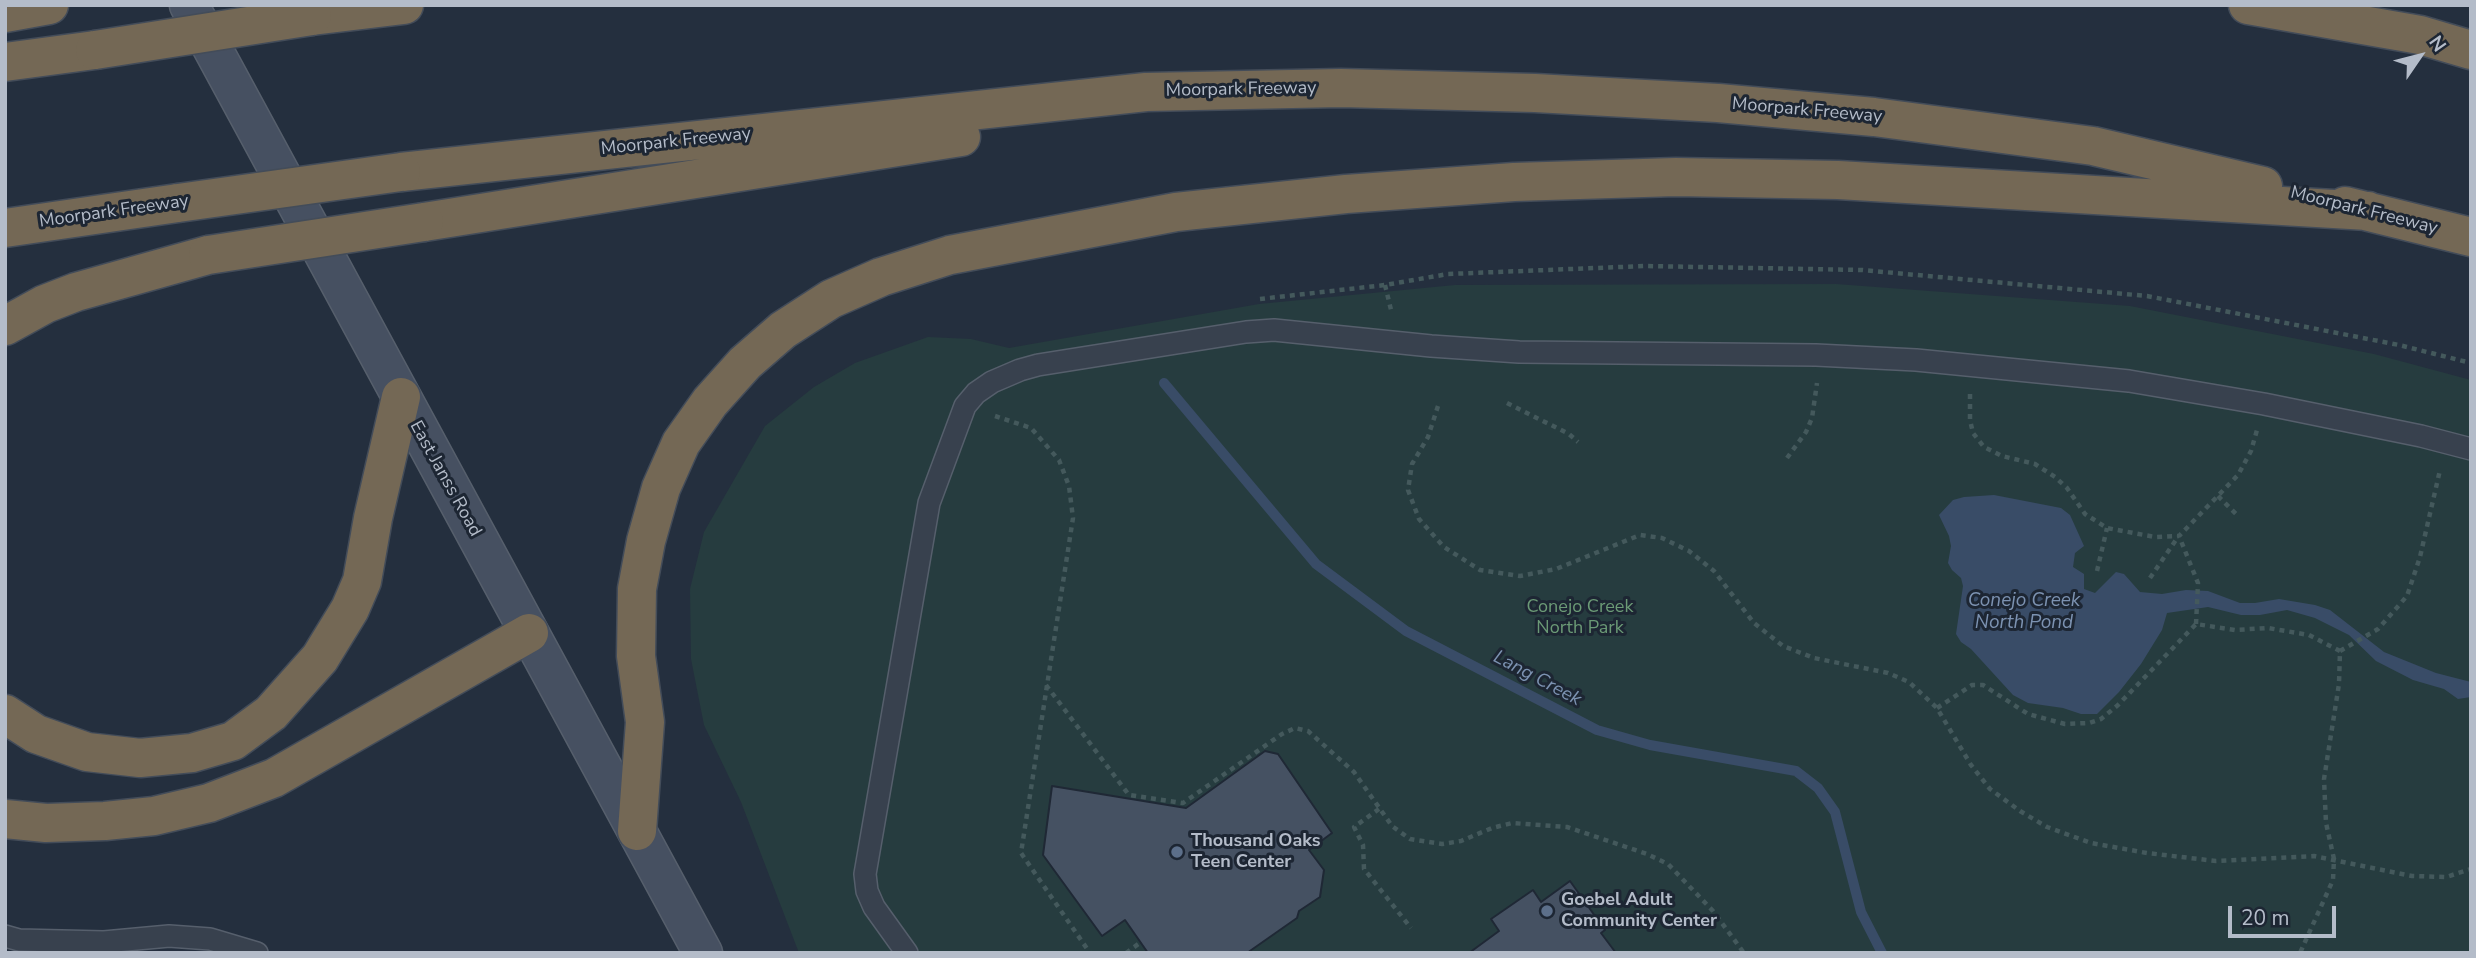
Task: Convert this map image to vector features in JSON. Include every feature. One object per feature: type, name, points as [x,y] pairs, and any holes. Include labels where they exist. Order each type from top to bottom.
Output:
[{"type":"highway","points":[[5,13],[49,5]]},
{"type":"highway","points":[[5,62],[312,16],[404,5]]},
{"type":"highway","points":[[2248,5],[2420,35]]},
{"type":"highway","points":[[2332,5],[2471,50]]},
{"type":"highway","points":[[5,326],[45,304],[76,292],[208,255],[860,151],[1298,89]]},
{"type":"highway","name":"Moorpark Freeway","points":[[5,228],[401,172],[1146,92],[1298,89],[1535,93],[1718,103],[1874,117],[2093,146],[2471,237]]},
{"type":"highway","points":[[637,831],[645,722],[636,656],[637,589],[646,541],[661,488],[681,443],[710,402],[745,363],[783,330],[831,299],[881,277],[950,255],[1175,212],[1346,194],[1514,182],[1676,177],[1838,180],[2368,211]]},
{"type":"highway","points":[[5,714],[36,734],[87,752],[140,758],[192,753],[233,741],[271,713],[320,658],[350,609],[362,581],[373,518],[401,397]]},
{"type":"highway","points":[[5,819],[46,823],[105,821],[154,816],[209,803],[274,778],[529,633]]},
{"type":"main road","name":"East Janss Road","points":[[189,5],[703,953]]},
{"type":"lane","points":[[907,953],[874,907],[867,891],[865,874],[929,503],[965,406],[976,393],[992,382],[1038,365],[1246,332],[1274,330],[1519,352],[1816,355],[1971,365],[2129,381],[2264,404],[2471,449]]},
{"type":"lane","points":[[5,936],[19,940],[104,942],[169,936],[209,939],[257,953]]},
{"type":"path","points":[[1254,300],[1385,285],[1448,274],[1645,266],[1862,270],[2147,296],[2399,345],[2471,363]]},
{"type":"path","points":[[1385,285],[1392,315]]},
{"type":"path","points":[[1787,458],[1806,432],[1812,418],[1817,385],[1816,355]]},
{"type":"path","points":[[1971,365],[1970,420],[1973,433],[1984,447],[2002,456],[2035,464],[2061,483],[2085,514],[2107,528],[2155,537],[2179,536]]},
{"type":"path","points":[[1507,403],[1569,434],[1578,442]]},
{"type":"path","points":[[2150,578],[2179,536],[2238,475],[2250,451],[2264,404]]},
{"type":"path","points":[[1438,406],[1428,437],[1412,464],[1408,490],[1419,519],[1444,547],[1480,570],[1520,576],[1556,569],[1640,535],[1662,538],[1689,551],[1714,571],[1754,623],[1783,646],[1815,658],[1888,673],[1909,682],[1937,708],[1971,765],[1990,789],[2047,827],[2091,843],[2217,861],[2314,856],[2412,876],[2446,877],[2471,869]]},
{"type":"path","points":[[994,415],[1031,428],[1059,460],[1069,486],[1073,518],[1021,853],[1090,953]]},
{"type":"path","points":[[2340,651],[2378,629],[2407,597],[2420,557],[2446,442]]},
{"type":"path","points":[[2218,496],[2239,517]]},
{"type":"path","points":[[2097,571],[2107,528]]},
{"type":"path","points":[[1937,708],[1972,685],[1983,685],[2028,714],[2065,723],[2089,723],[2101,719],[2118,705],[2196,624],[2198,583],[2179,536]]},
{"type":"path","points":[[2196,624],[2235,630],[2268,628],[2309,635],[2340,651]]},
{"type":"path","points":[[2300,953],[2333,880],[2334,859],[2326,823],[2324,779],[2339,684],[2340,651]]},
{"type":"path","points":[[1046,685],[1129,795],[1183,803],[1282,734],[1295,728],[1308,731],[1354,772],[1391,826],[1410,839],[1442,844],[1461,841],[1492,828],[1520,824],[1567,827],[1647,854],[1668,864],[1713,911],[1744,953]]},
{"type":"path","points":[[1379,809],[1354,827],[1363,845],[1364,869],[1411,928]]},
{"type":"path","points":[[1126,953],[1141,942]]},
{"type":"green space","name":"Conejo Creek North Park","points":[[1836,284],[2130,306],[2374,354],[2471,380],[2471,953],[799,953],[741,802],[704,725],[691,659],[690,589],[704,532],[765,426],[814,387],[855,363],[928,337],[971,339],[1009,348],[1259,304],[1455,285]]},
{"type":"water","name":"Conejo Creek North Pond","points":[[1994,495],[2061,508],[2070,515],[2084,546],[2075,553],[2073,567],[2084,574],[2084,589],[2095,593],[2116,572],[2124,574],[2140,592],[2162,594],[2186,590],[2208,591],[2240,603],[2279,599],[2315,605],[2330,610],[2384,652],[2436,673],[2471,682],[2471,697],[2458,699],[2444,689],[2413,680],[2376,661],[2349,635],[2315,618],[2287,610],[2241,615],[2208,607],[2167,613],[2162,630],[2141,664],[2097,714],[2081,714],[2063,708],[2028,703],[2013,695],[1956,634],[1963,586],[1961,578],[1948,563],[1951,546],[1939,515],[1953,500]]},
{"type":"building","name":"Thousand Oaks Teen Center","points":[[1265,751],[1278,754],[1332,833],[1309,850],[1324,870],[1320,897],[1299,911],[1297,918],[1247,953],[1148,953],[1125,920],[1102,936],[1043,855],[1052,786],[1186,808]]},
{"type":"building","name":"Goebel Adult Community Center","points":[[1570,881],[1605,930],[1601,933],[1616,953],[1469,953],[1499,931],[1491,919],[1533,890],[1541,902]]},
{"type":"waterway","name":"Lang Creek","points":[[1164,383],[1316,564],[1406,631],[1597,730],[1650,745],[1796,771],[1818,788],[1835,812],[1861,912],[1882,953]]},
{"type":"place","name":"Thousand Oaks Teen Center","points":[[1177,852]]},
{"type":"place","name":"Goebel Adult Community Center","points":[[1547,911]]}]
